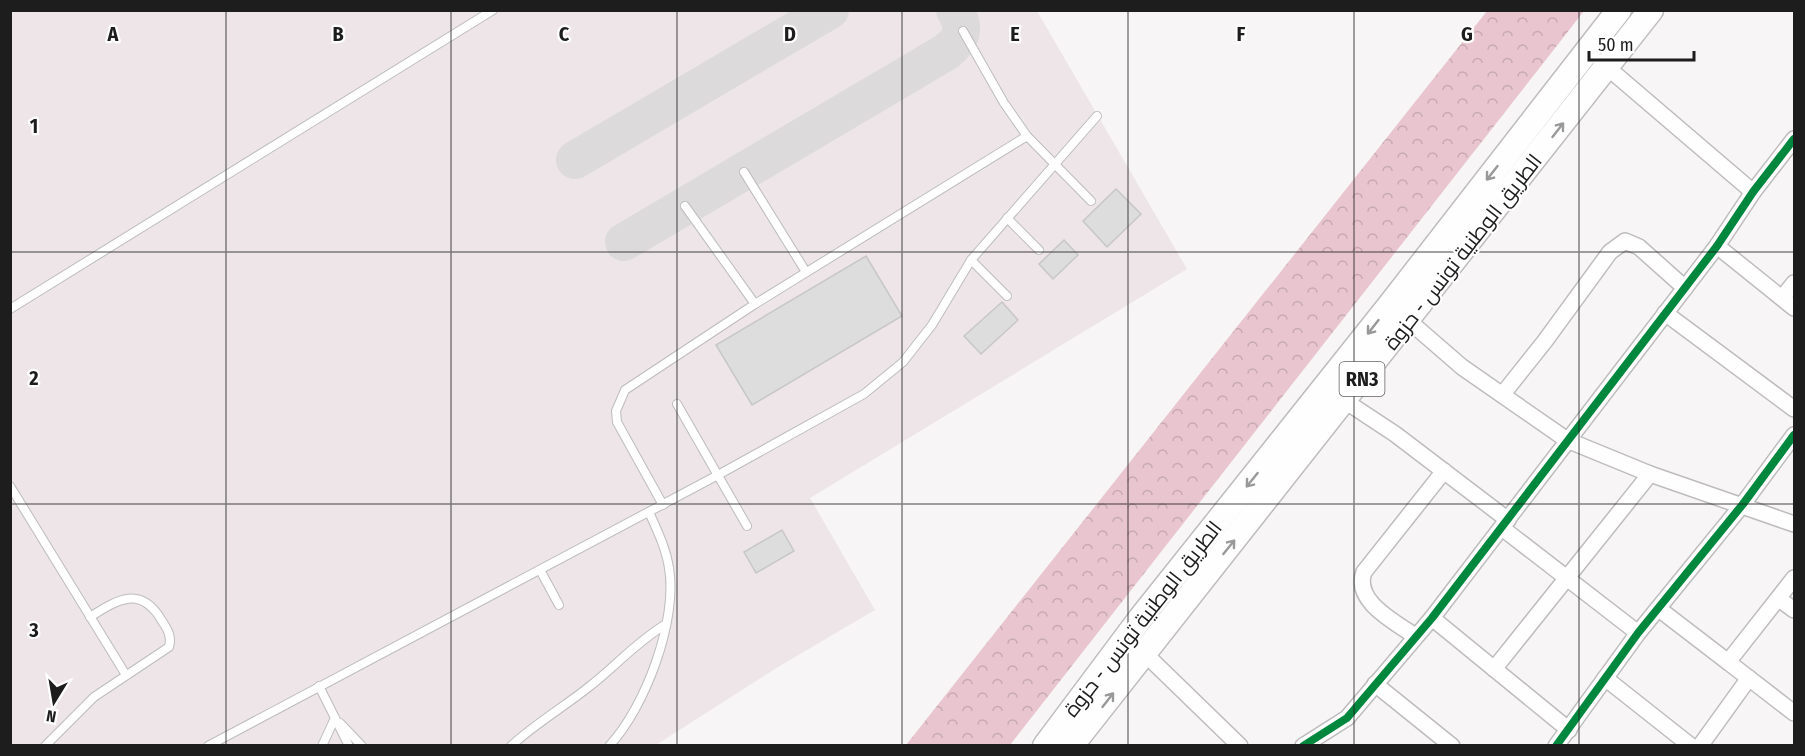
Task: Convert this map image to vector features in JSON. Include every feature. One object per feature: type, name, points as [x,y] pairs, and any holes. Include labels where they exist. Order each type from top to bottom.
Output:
[{"type":"main road","name":"الطريق الوطنية تونس - حزوة","points":[[1045,746],[1126,637],[1390,305],[1618,10]]},
{"type":"main road","name":"الطريق الوطنية تونس - حزوة","points":[[1071,746],[1651,10]]},
{"type":"street","points":[[1587,50],[1753,192]]},
{"type":"street","points":[[1303,746],[1347,718],[1432,618],[1717,246],[1753,192],[1794,139]]},
{"type":"street","points":[[1502,395],[1610,252],[1625,241],[1639,247],[1685,288]]},
{"type":"street","points":[[1717,246],[1794,308]]},
{"type":"street","points":[[1782,298],[1794,283]]},
{"type":"street","points":[[1390,305],[1462,368],[1567,440],[1650,474],[1743,504],[1794,524]]},
{"type":"street","points":[[1665,313],[1794,409]]},
{"type":"street","points":[[1345,401],[1444,471],[1568,577],[1638,633]]},
{"type":"street","points":[[1559,745],[1638,633],[1743,504],[1794,435]]},
{"type":"street","points":[[1415,636],[1369,601],[1362,592],[1361,580],[1364,572],[1444,471]]},
{"type":"street","points":[[1494,669],[1650,474]]},
{"type":"street","points":[[1728,662],[1794,578]]},
{"type":"street","points":[[1779,599],[1794,610]]},
{"type":"street","points":[[1659,609],[1794,713]]},
{"type":"street","points":[[1432,618],[1569,730]]},
{"type":"street","points":[[1126,637],[1240,746]]},
{"type":"street","points":[[1605,678],[1691,746]]},
{"type":"street","points":[[1700,746],[1749,678]]},
{"type":"street","points":[[1375,684],[1452,746]]},
{"type":"lane","points":[[10,309],[493,10]]},
{"type":"lane","points":[[963,31],[1027,136],[1053,165],[1091,201]]},
{"type":"lane","points":[[208,746],[663,505],[841,408],[885,378],[918,344],[971,260],[1098,116]]},
{"type":"lane","points":[[663,505],[620,433],[617,422],[619,400],[633,383],[755,304],[1027,136]]},
{"type":"lane","points":[[744,172],[806,273]]},
{"type":"lane","points":[[685,206],[755,304]]},
{"type":"lane","points":[[1007,218],[1039,250]]},
{"type":"lane","points":[[971,260],[1007,296]]},
{"type":"lane","points":[[677,404],[747,526]]},
{"type":"lane","points":[[10,486],[126,675]]},
{"type":"lane","points":[[609,746],[633,715],[643,696],[666,624],[671,589],[670,568],[649,512]]},
{"type":"lane","points":[[540,570],[559,604]]},
{"type":"lane","points":[[45,746],[94,697],[169,647],[170,635],[159,616],[146,603],[130,598],[114,602],[90,617]]},
{"type":"lane","points":[[511,746],[544,718],[592,685],[631,647],[666,624]]},
{"type":"lane","points":[[319,686],[349,746]]},
{"type":"lane","points":[[322,746],[335,718]]},
{"type":"lane","points":[[335,718],[362,746]]},
{"type":"shaded area","points":[[10,11],[1037,11],[1187,269],[810,498],[875,610],[778,667],[656,745],[11,745]]},
{"type":"green space","points":[[1487,11],[1584,11],[1010,745],[906,745]]},
{"type":"building","points":[[1116,189],[1141,214],[1107,247],[1083,221]]},
{"type":"building","points":[[1064,240],[1078,255],[1053,279],[1039,264]]},
{"type":"building","points":[[866,256],[902,316],[752,405],[716,345]]},
{"type":"building","points":[[1002,302],[1018,320],[981,354],[964,336]]},
{"type":"building","points":[[782,530],[794,551],[756,573],[744,552]]},
{"type":"taxiway","points":[[575,160],[830,10]]},
{"type":"taxiway","points":[[624,242],[946,52],[956,43],[961,33],[955,10]]},
{"type":"cycle path","points":[[1303,746],[1347,718],[1432,618],[1717,246],[1753,192],[1794,139]]},
{"type":"cycle path","points":[[1556,746],[1638,633],[1743,504],[1794,435]]}]
